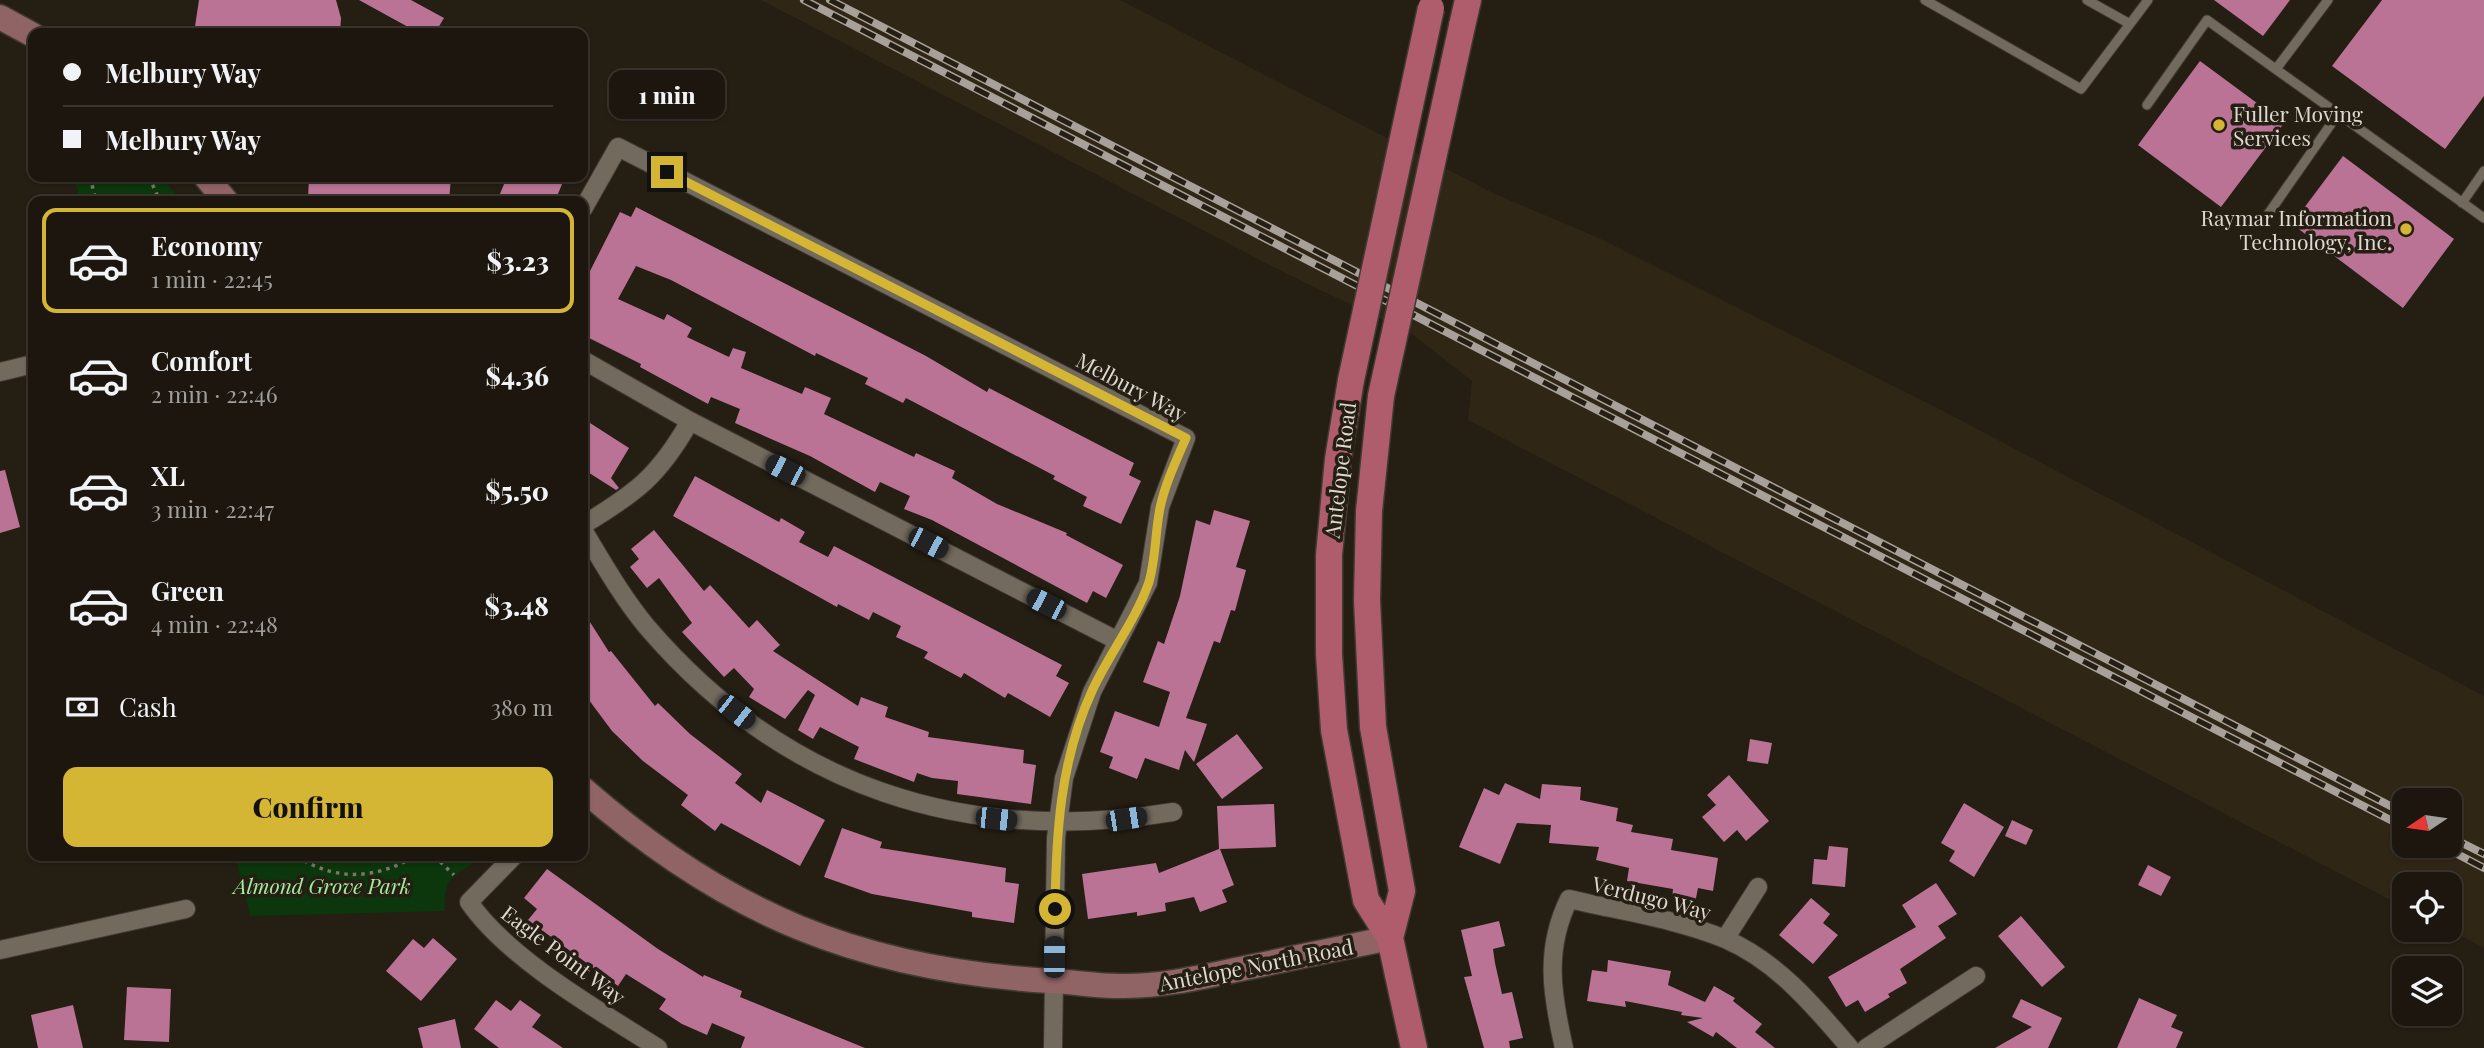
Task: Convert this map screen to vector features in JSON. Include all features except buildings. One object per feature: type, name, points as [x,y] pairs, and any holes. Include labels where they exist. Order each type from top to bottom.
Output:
[{"type":"main road","name":"Antelope Road","points":[[1414,1048],[1390,938],[1366,900],[1334,730],[1329,654],[1329,555],[1334,495],[1351,380],[1432,4]]},
{"type":"main road","name":"Antelope Road","points":[[1390,938],[1402,891],[1373,727],[1367,600],[1369,511],[1381,396],[1465,13]]},
{"type":"main road","points":[[0,17],[28,32]]},
{"type":"main road","points":[[210,182],[222,196]]},
{"type":"main road","name":"Antelope North Road","points":[[588,793],[626,827],[706,882],[758,911],[814,935],[918,966],[1002,978],[1125,986],[1185,981],[1390,938]]},
{"type":"street","name":"Melbury Way","points":[[588,200],[618,147],[1186,438],[1160,507],[1148,583],[1078,727],[1064,778],[1057,823],[1053,1048]]},
{"type":"street","points":[[588,363],[690,421],[1118,641]]},
{"type":"street","points":[[0,372],[28,365]]},
{"type":"street","points":[[588,524],[628,498],[651,478],[670,455],[690,421]]},
{"type":"street","points":[[588,535],[619,588],[676,659],[717,698],[794,751],[867,787],[923,805],[977,817],[1057,823],[1126,819],[1172,812]]},
{"type":"street","name":"Eagle Point Way","points":[[509,861],[469,902],[483,923],[572,992],[659,1048]]},
{"type":"street","name":"Verdugo Way","points":[[1725,939],[1758,887]]},
{"type":"street","name":"Verdugo Way","points":[[1564,1048],[1550,974],[1555,935],[1569,900],[1725,939],[1793,984],[1850,1048]]},
{"type":"street","points":[[0,950],[186,909]]},
{"type":"street","points":[[1866,1048],[1976,976]]},
{"type":"lane","points":[[1925,0],[2081,89],[2148,0]]},
{"type":"lane","points":[[2087,0],[2130,24]]},
{"type":"lane","points":[[2276,69],[2328,0]]},
{"type":"lane","points":[[2147,105],[2207,20],[2484,218]]},
{"type":"lane","points":[[2264,220],[2338,114]]},
{"type":"lane","points":[[2462,203],[2484,171]]},
{"type":"path","points":[[308,861],[321,868],[352,875],[386,870],[405,861]]},
{"type":"path","points":[[439,861],[454,875]]},
{"type":"shaded area","points":[[761,0],[1120,0],[1495,194],[1601,239],[1943,411],[2484,696],[2484,948],[2462,936],[2462,872],[2392,872],[2392,901],[1468,420],[1472,381],[1412,334],[1287,274]]},
{"type":"green space","points":[[75,182],[165,182],[178,196],[79,196]]},
{"type":"green space","name":"Almond Grove Park","points":[[236,861],[477,861],[460,871],[449,882],[445,911],[250,916]]},
{"type":"railway","points":[[804,0],[2392,821]]},
{"type":"railway","points":[[830,0],[2392,807]]},
{"type":"railway","points":[[2462,843],[2484,854]]},
{"type":"railway","points":[[2462,856],[2484,868]]},
{"type":"place","name":"Fuller Moving Services","points":[[2219,125]]},
{"type":"place","name":"Raymar Information Technology, Inc.","points":[[2406,229]]},
{"type":"route","points":[[667,172],[1186,438],[1160,507],[1154,559],[1148,583],[1137,610],[1108,659],[1078,727],[1064,778],[1057,823],[1055,909]]}]
